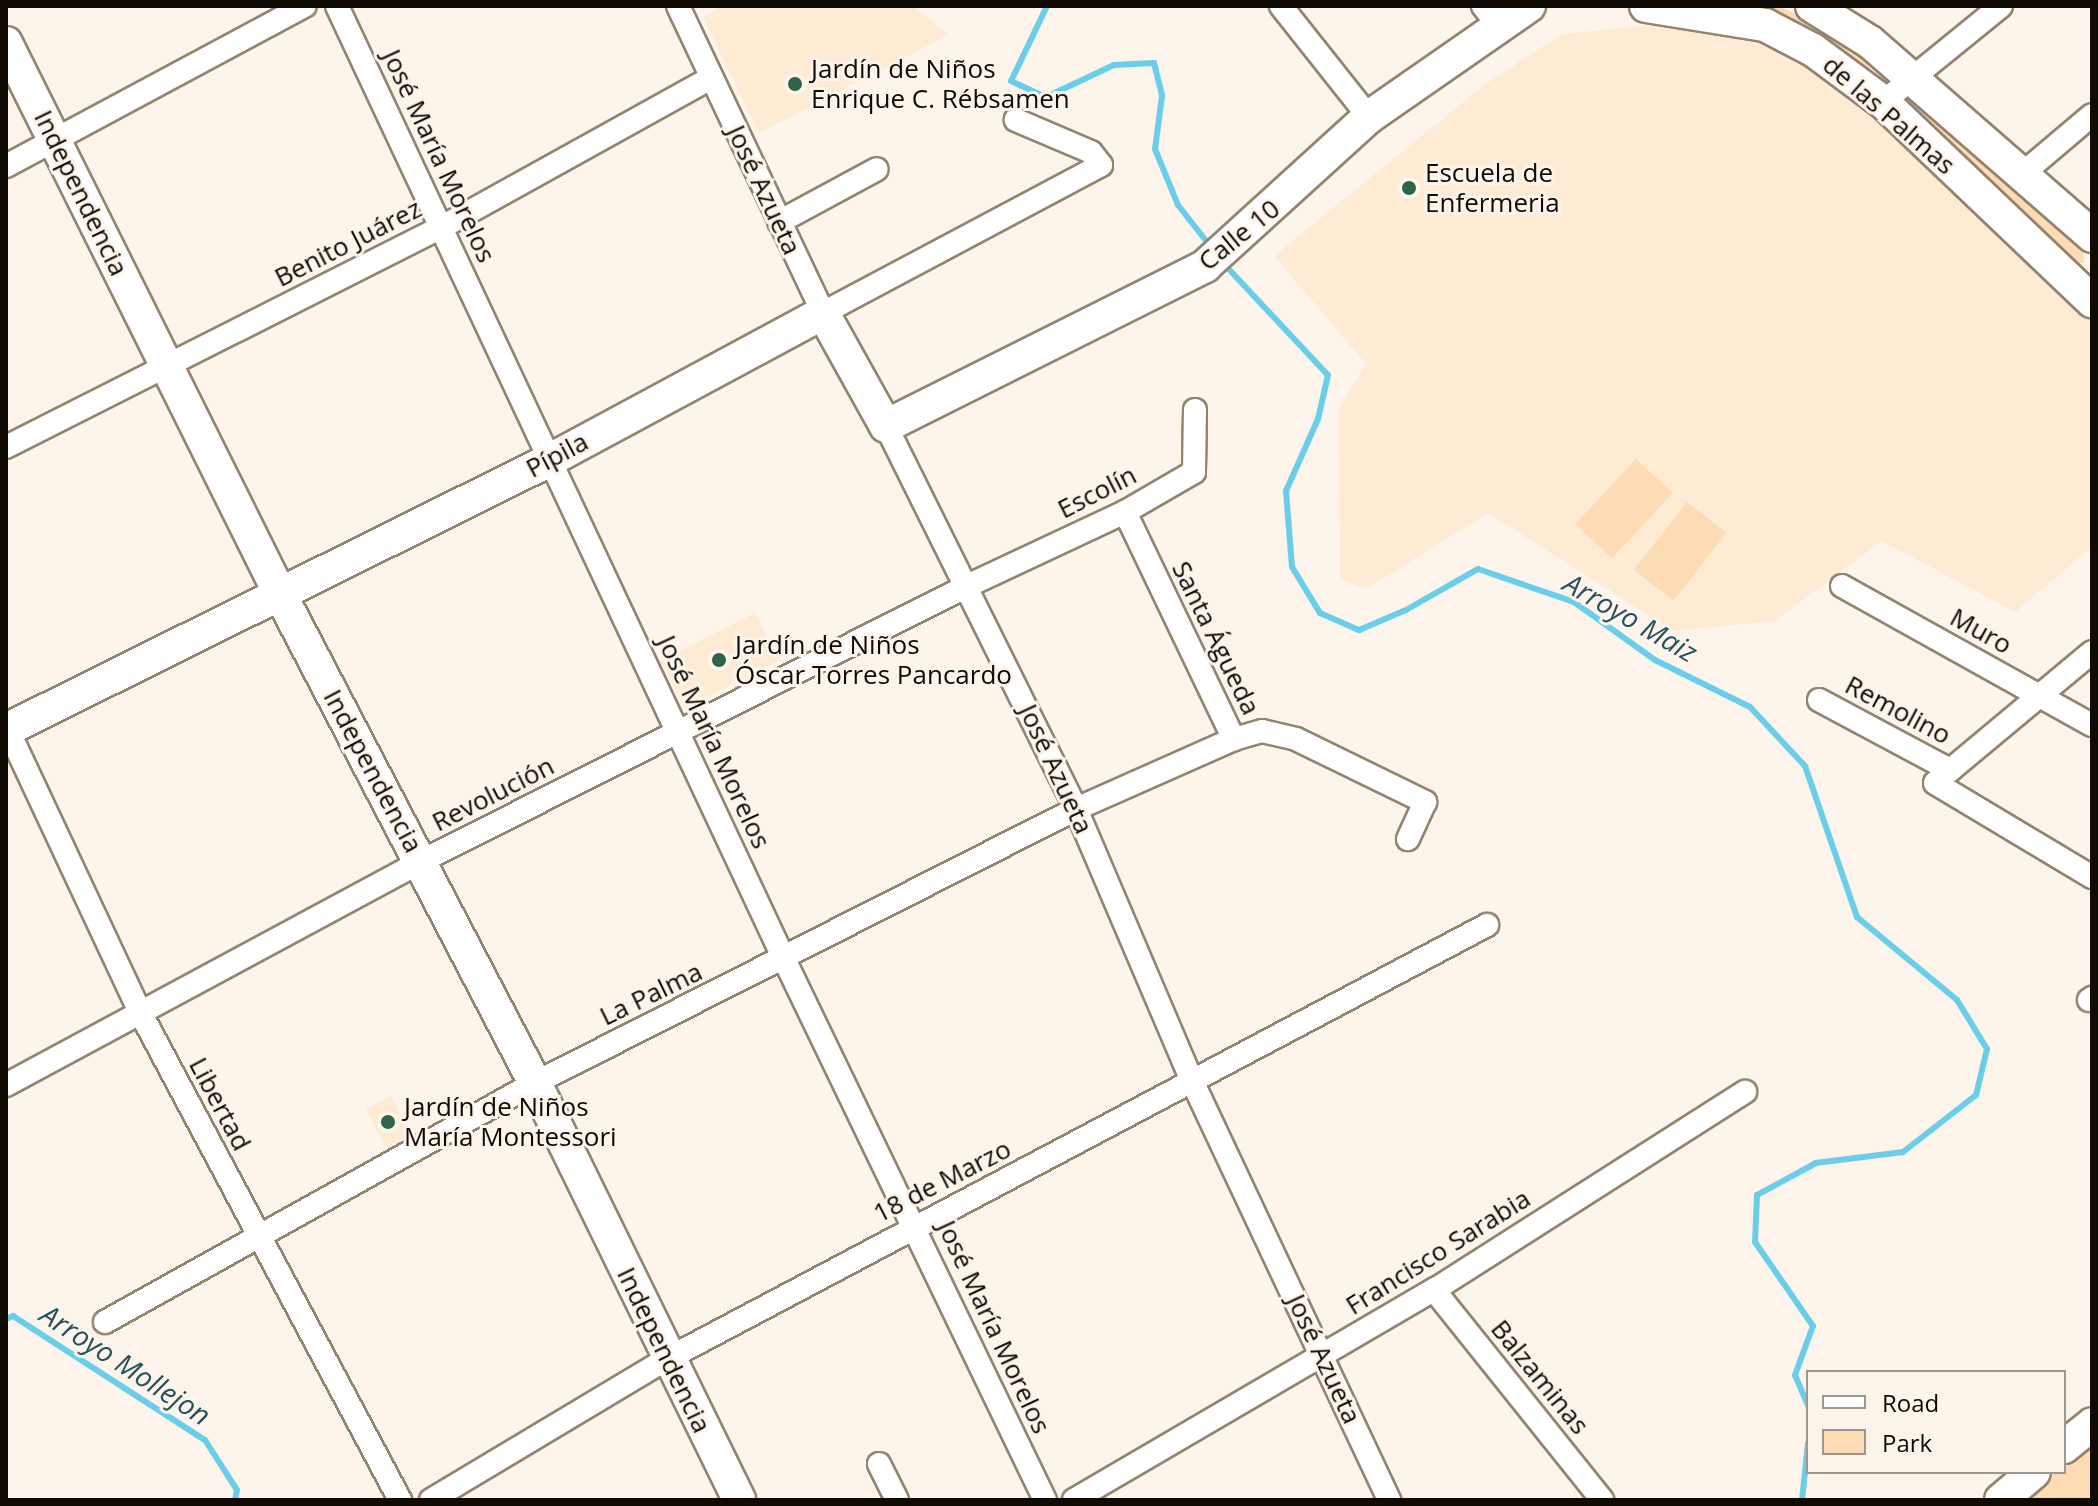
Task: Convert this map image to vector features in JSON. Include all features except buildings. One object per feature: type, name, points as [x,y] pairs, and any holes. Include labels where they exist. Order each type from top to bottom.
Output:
[{"type":"main road","name":"de las Palmas","points":[[1646,6],[1765,25],[1813,50],[1883,102],[2090,297]]},
{"type":"main road","name":"de las Palmas","points":[[1812,6],[1870,42],[2092,236]]},
{"type":"main road","name":"Calle 10","points":[[886,426],[1205,266],[1255,226],[1369,117],[1508,11]]},
{"type":"main road","name":"Independencia","points":[[6,43],[281,596],[535,1083],[667,1359],[739,1500]]},
{"type":"main road","name":"José Azueta","points":[[823,313],[886,426]]},
{"type":"main road","name":"Pípila","points":[[7,728],[281,596],[548,461],[823,313]]},
{"type":"main road","points":[[2066,1445],[2092,1424]]},
{"type":"main road","points":[[2001,1500],[2032,1474]]},
{"type":"street","points":[[6,166],[305,6]]},
{"type":"street","name":"José María Morelos","points":[[337,6],[548,461],[681,732],[784,959],[916,1225],[1045,1500]]},
{"type":"street","name":"José Azueta","points":[[678,6],[823,313]]},
{"type":"street","points":[[1281,6],[1369,117]]},
{"type":"street","points":[[1883,102],[2001,6]]},
{"type":"street","name":"Benito Juárez","points":[[6,447],[442,227],[711,78]]},
{"type":"street","points":[[2021,175],[2092,115]]},
{"type":"street","name":"Pípila","points":[[823,313],[1101,165],[1091,152],[1016,120]]},
{"type":"street","points":[[779,222],[877,169]]},
{"type":"street","name":"Escolín","points":[[967,586],[1125,512],[1194,472],[1195,410]]},
{"type":"street","name":"José Azueta","points":[[886,426],[1076,809],[1193,1083],[1389,1500]]},
{"type":"street","name":"Santa Águeda","points":[[1125,512],[1234,739],[1262,731],[1296,739],[1425,802],[1408,839]]},
{"type":"street","name":"Revolución","points":[[6,1085],[420,862],[967,586]]},
{"type":"street","name":"Muro","points":[[1842,586],[2092,725]]},
{"type":"street","points":[[1942,777],[2092,652]]},
{"type":"street","name":"Remolino","points":[[1819,700],[2092,877]]},
{"type":"street","name":"Libertad","points":[[7,728],[140,1012],[400,1500]]},
{"type":"street","name":"La Palma","points":[[105,1322],[535,1083],[1076,809],[1234,739]]},
{"type":"street","name":"18 de Marzo","points":[[431,1500],[667,1359],[1487,925]]},
{"type":"street","name":"Francisco Sarabia","points":[[1074,1500],[1434,1290],[1745,1092]]},
{"type":"street","name":"Balzaminas","points":[[1434,1290],[1602,1500]]},
{"type":"street","points":[[879,1464],[897,1500]]},
{"type":"shaded area","name":"Jardín de Niños Enrique C. Rébsamen","points":[[723,6],[913,6],[949,35],[759,133],[703,17]]},
{"type":"shaded area","points":[[1691,21],[1778,44],[1848,89],[2092,308],[2092,547],[2015,612],[1882,541],[1775,621],[1673,631],[1488,513],[1366,589],[1340,579],[1339,409],[1366,364],[1274,256],[1484,85],[1562,34]]},
{"type":"shaded area","name":"Jardín de Niños Óscar Torres Pancardo","points":[[755,613],[779,660],[685,708],[661,661]]},
{"type":"shaded area","name":"Jardín de Niños María Montessori","points":[[391,1096],[411,1135],[386,1148],[366,1109]]},
{"type":"green space","points":[[1742,6],[1778,6],[1820,25],[1858,52],[1874,74],[1871,78]]},
{"type":"green space","points":[[1910,95],[2083,252],[2084,263],[2073,263],[1898,96]]},
{"type":"green space","points":[[1636,459],[1673,493],[1612,558],[1575,524]]},
{"type":"green space","points":[[1687,502],[1726,533],[1673,601],[1634,570]]},
{"type":"green space","points":[[2092,1436],[2092,1495],[2086,1500],[2015,1500],[2047,1474],[2066,1474],[2066,1457]]},
{"type":"waterway","name":"Arroyo Maiz","points":[[1047,6],[1011,81],[1046,97],[1114,65],[1154,63],[1162,96],[1155,149],[1178,205],[1210,246]]},
{"type":"waterway","name":"Arroyo Maiz","points":[[1224,264],[1328,375],[1318,419],[1286,491],[1292,567],[1320,613],[1359,630],[1406,610],[1478,569],[1574,602],[1655,660],[1750,707],[1805,766],[1857,917],[1957,1000],[1987,1049],[1976,1095],[1903,1152],[1816,1163],[1757,1195],[1755,1242],[1813,1326],[1795,1375],[1806,1400]]},
{"type":"waterway","name":"Arroyo Mollejon","points":[[6,1319],[13,1316],[205,1440],[237,1490],[235,1500]]},
{"type":"waterway","name":"Arroyo Maiz","points":[[1802,1500],[1806,1462]]},
{"type":"place","name":"Jardín de Niños Enrique C. Rébsamen","points":[[795,84]]},
{"type":"place","name":"Escuela de Enfermeria","points":[[1409,188]]},
{"type":"place","name":"Jardín de Niños Óscar Torres Pancardo","points":[[719,660]]},
{"type":"place","name":"Jardín de Niños María Montessori","points":[[388,1122]]}]
